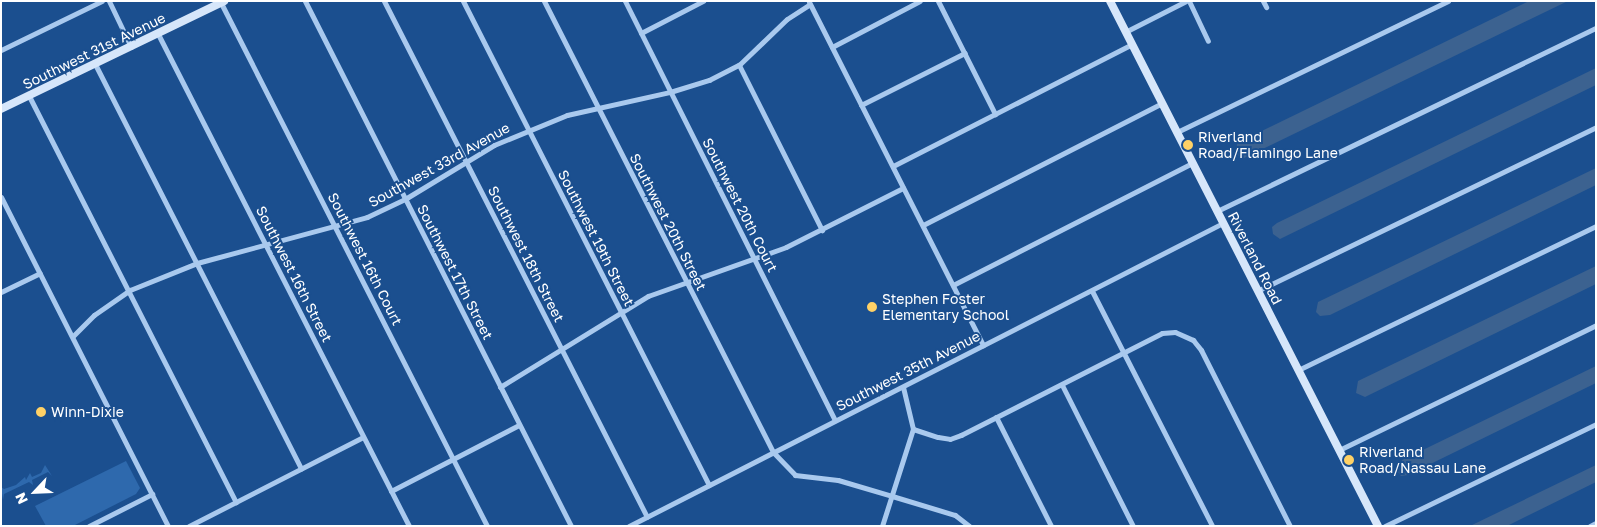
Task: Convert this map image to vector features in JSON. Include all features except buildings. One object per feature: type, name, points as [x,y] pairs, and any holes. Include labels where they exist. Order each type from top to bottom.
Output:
[{"type":"street","points":[[1,50],[102,1]]},
{"type":"street","points":[[109,1],[131,47]]},
{"type":"street","name":"Southwest 17th Street","points":[[305,1],[571,526]]},
{"type":"street","name":"Southwest 18th Street","points":[[384,1],[647,517]]},
{"type":"street","name":"Southwest 19th Street","points":[[463,1],[709,485]]},
{"type":"street","name":"Southwest 20th Street","points":[[544,1],[773,452],[795,475],[838,480],[955,515],[969,526]]},
{"type":"street","name":"Southwest 20th Court","points":[[624,1],[835,420]]},
{"type":"street","points":[[641,33],[703,1]]},
{"type":"street","points":[[832,47],[920,1]]},
{"type":"street","points":[[938,1],[995,114]]},
{"type":"street","name":"Riverland Road","points":[[1110,1],[1378,526]]},
{"type":"street","points":[[1126,32],[1188,1],[1208,41]]},
{"type":"street","points":[[1264,1],[1266,7]]},
{"type":"street","points":[[1176,132],[1448,1]]},
{"type":"street","name":"Southwest 31st Avenue","points":[[1,109],[223,2]]},
{"type":"street","name":"Southwest 16th Court","points":[[223,2],[487,526]]},
{"type":"street","points":[[809,3],[983,345]]},
{"type":"street","name":"Southwest 33rd Avenue","points":[[73,336],[94,315],[130,290],[197,263],[367,216],[405,199],[466,161],[528,130],[598,107],[670,92],[709,80],[739,65],[787,19],[809,3]]},
{"type":"street","points":[[1217,211],[1596,28]]},
{"type":"street","name":"Southwest 16th Street","points":[[158,34],[409,526]]},
{"type":"street","points":[[892,166],[1132,44]]},
{"type":"street","points":[[861,105],[965,53]]},
{"type":"street","points":[[95,64],[301,468]]},
{"type":"street","points":[[739,65],[822,230]]},
{"type":"street","points":[[29,96],[130,290],[236,502]]},
{"type":"street","points":[[923,225],[1162,104]]},
{"type":"street","points":[[1257,291],[1596,127]]},
{"type":"street","points":[[953,285],[1192,163]]},
{"type":"street","points":[[500,387],[621,311],[686,281],[754,258],[822,230],[903,188]]},
{"type":"street","points":[[1,197],[168,526]]},
{"type":"street","name":"Southwest 35th Avenue","points":[[629,526],[1223,223]]},
{"type":"street","points":[[1298,370],[1596,226]]},
{"type":"street","points":[[1,292],[40,273]]},
{"type":"street","points":[[1092,291],[1212,526]]},
{"type":"street","points":[[1339,450],[1596,325]]},
{"type":"street","points":[[913,429],[950,439],[1062,385],[1162,333],[1175,332],[1185,335],[1201,350],[1290,526]]},
{"type":"street","points":[[1062,385],[1133,526]]},
{"type":"street","points":[[882,526],[913,429],[903,387]]},
{"type":"street","points":[[996,417],[1051,526]]},
{"type":"street","points":[[1385,526],[1596,424]]},
{"type":"street","points":[[391,491],[519,425]]},
{"type":"street","points":[[189,526],[364,437]]},
{"type":"street","points":[[89,526],[152,494]]},
{"type":"street","points":[[1590,526],[1596,523]]},
{"type":"shaded area","points":[[1529,1],[1568,1],[1242,159],[1236,154],[1237,143]]},
{"type":"shaded area","points":[[1596,68],[1596,85],[1280,239],[1273,234],[1272,227],[1277,223]]},
{"type":"shaded area","points":[[1596,168],[1596,185],[1330,315],[1320,316],[1316,312],[1318,302]]},
{"type":"shaded area","points":[[1596,266],[1596,284],[1365,397],[1356,393],[1358,381]]},
{"type":"shaded area","points":[[1596,366],[1596,383],[1408,475],[1401,476],[1397,471],[1400,461]]},
{"type":"shaded area","points":[[126,461],[140,488],[136,494],[73,526],[46,526],[35,506]]},
{"type":"shaded area","points":[[45,465],[52,476],[48,472],[32,480],[33,485],[29,482],[4,494],[3,500],[1,487],[4,489],[16,485],[25,477],[26,480],[30,473],[32,477],[41,473]]},
{"type":"shaded area","points":[[1596,465],[1596,482],[1507,526],[1470,526]]},
{"type":"place","name":"Riverland Road/Flamingo Lane","points":[[1188,145]]},
{"type":"place","name":"Stephen Foster Elementary School","points":[[872,307]]},
{"type":"place","name":"Winn-Dixie","points":[[41,412]]},
{"type":"place","name":"Riverland Road/Nassau Lane","points":[[1349,460]]}]
